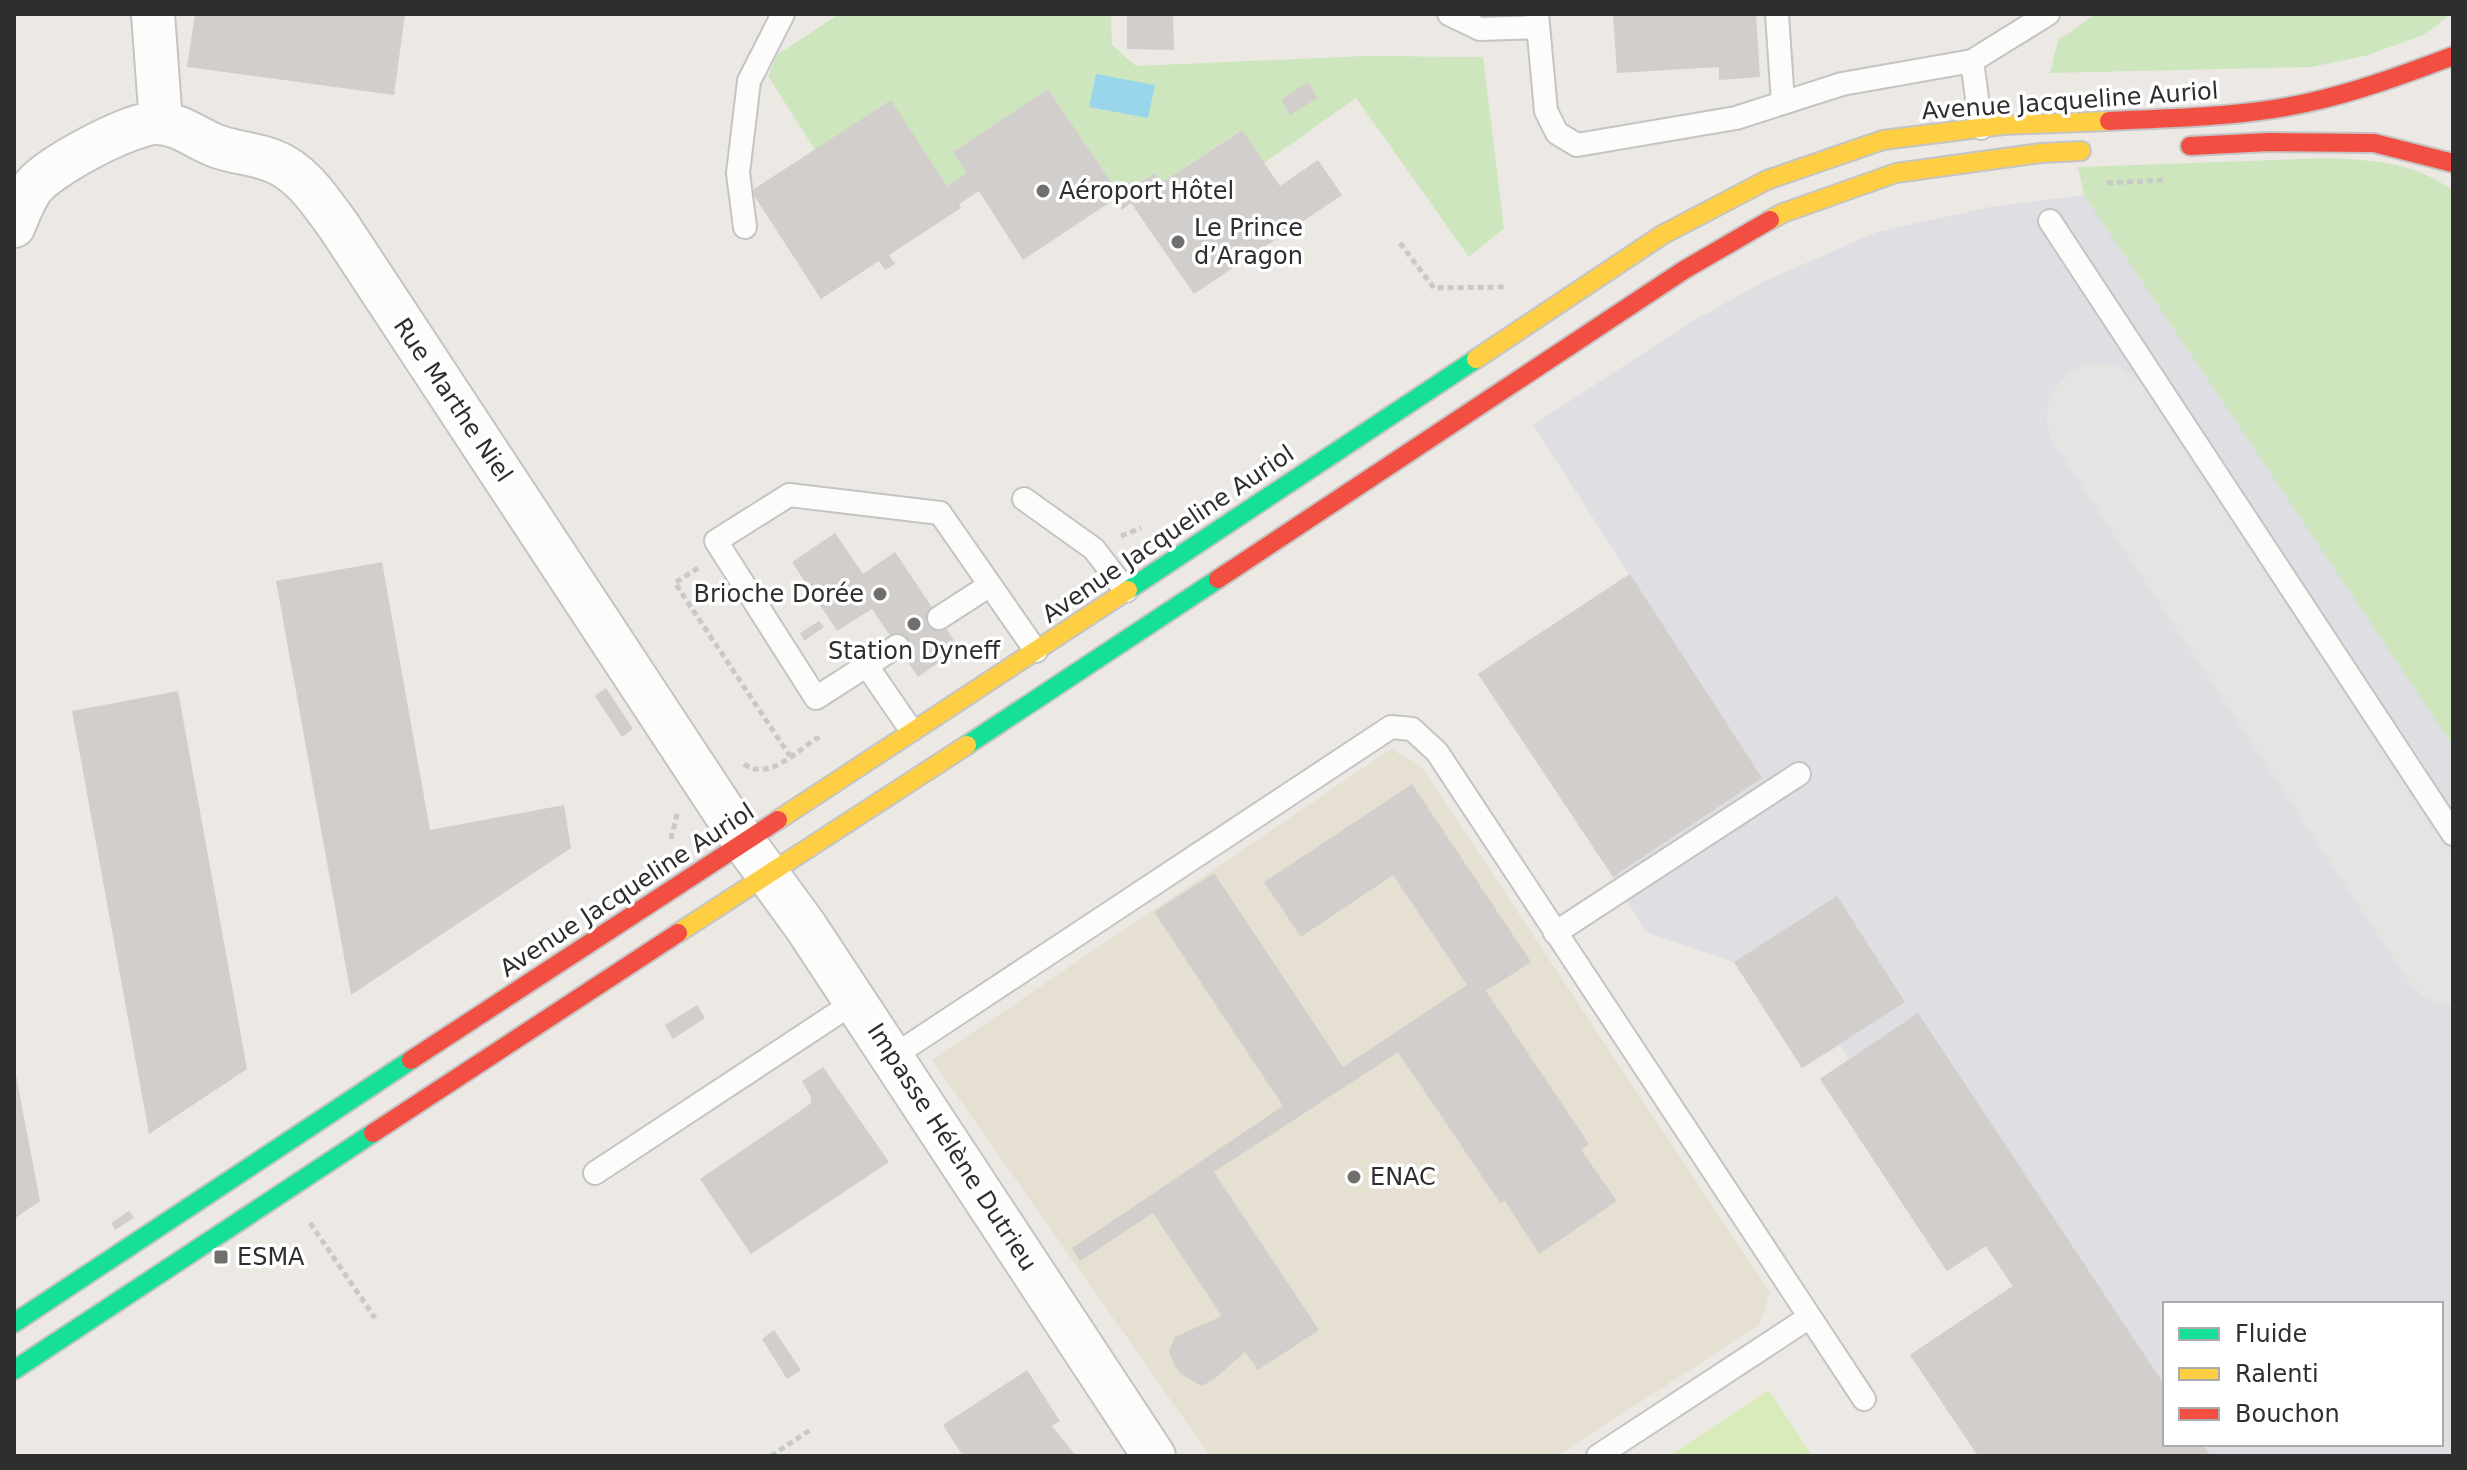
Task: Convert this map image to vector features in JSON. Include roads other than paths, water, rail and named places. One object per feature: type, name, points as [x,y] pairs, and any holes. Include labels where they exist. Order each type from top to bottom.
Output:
[{"type":"main road","name":"Avenue Jacqueline Auriol","points":[[14,1370],[756,858],[911,730],[1036,651],[1662,235],[1767,180],[1883,140],[1981,128],[2216,116],[2304,104],[2370,87],[2453,56]]},
{"type":"main road","points":[[2178,146],[2269,142],[2374,143],[2453,163]]},
{"type":"main road","name":"Avenue Jacqueline Auriol","points":[[14,1323],[162,1223],[756,858],[938,765],[1684,270],[1783,213],[1896,173],[2041,153],[2102,150]]},
{"type":"street","points":[[14,226],[32,189],[54,169],[131,128],[144,123],[161,123],[153,14]]},
{"type":"street","name":"Rue Marthe Niel","points":[[161,123],[181,128],[219,147],[274,161],[302,180],[312,191],[338,225],[756,858]]},
{"type":"street","name":"Impasse Hélène Dutrieu","points":[[756,858],[790,902],[856,1001],[1154,1456]]},
{"type":"lane","points":[[745,227],[738,173],[749,81],[783,14]]},
{"type":"lane","points":[[1449,14],[1480,29],[1537,20],[1546,111],[1557,133],[1577,145],[1736,118],[1842,84],[1972,61],[2048,14]]},
{"type":"lane","points":[[1777,14],[1783,103]]},
{"type":"lane","points":[[1972,61],[1981,128]]},
{"type":"lane","points":[[2050,221],[2453,834]]},
{"type":"lane","points":[[897,646],[816,698],[716,541],[789,495],[940,513],[1036,651]]},
{"type":"lane","points":[[1024,499],[1094,549],[1126,591]]},
{"type":"lane","points":[[939,618],[990,585]]},
{"type":"lane","points":[[867,666],[911,730]]},
{"type":"lane","points":[[892,1057],[1391,727],[1412,729],[1437,752],[1864,1399]]},
{"type":"lane","points":[[1555,933],[1799,774]]},
{"type":"lane","points":[[595,1173],[856,1001]]},
{"type":"lane","points":[[1598,1456],[1808,1318]]},
{"type":"water","points":[[1096,74],[1155,85],[1148,118],[1089,107]]},
{"type":"place","name":"Aéroport Hôtel","points":[[1043,191]]},
{"type":"place","name":"Le Prince d’Aragon","points":[[1178,242]]},
{"type":"place","name":"Brioche Dorée","points":[[880,594]]},
{"type":"place","name":"Station Dyneff","points":[[914,624]]},
{"type":"place","name":"ENAC","points":[[1354,1177]]},
{"type":"place","name":"ESMA","points":[[221,1257]]}]
